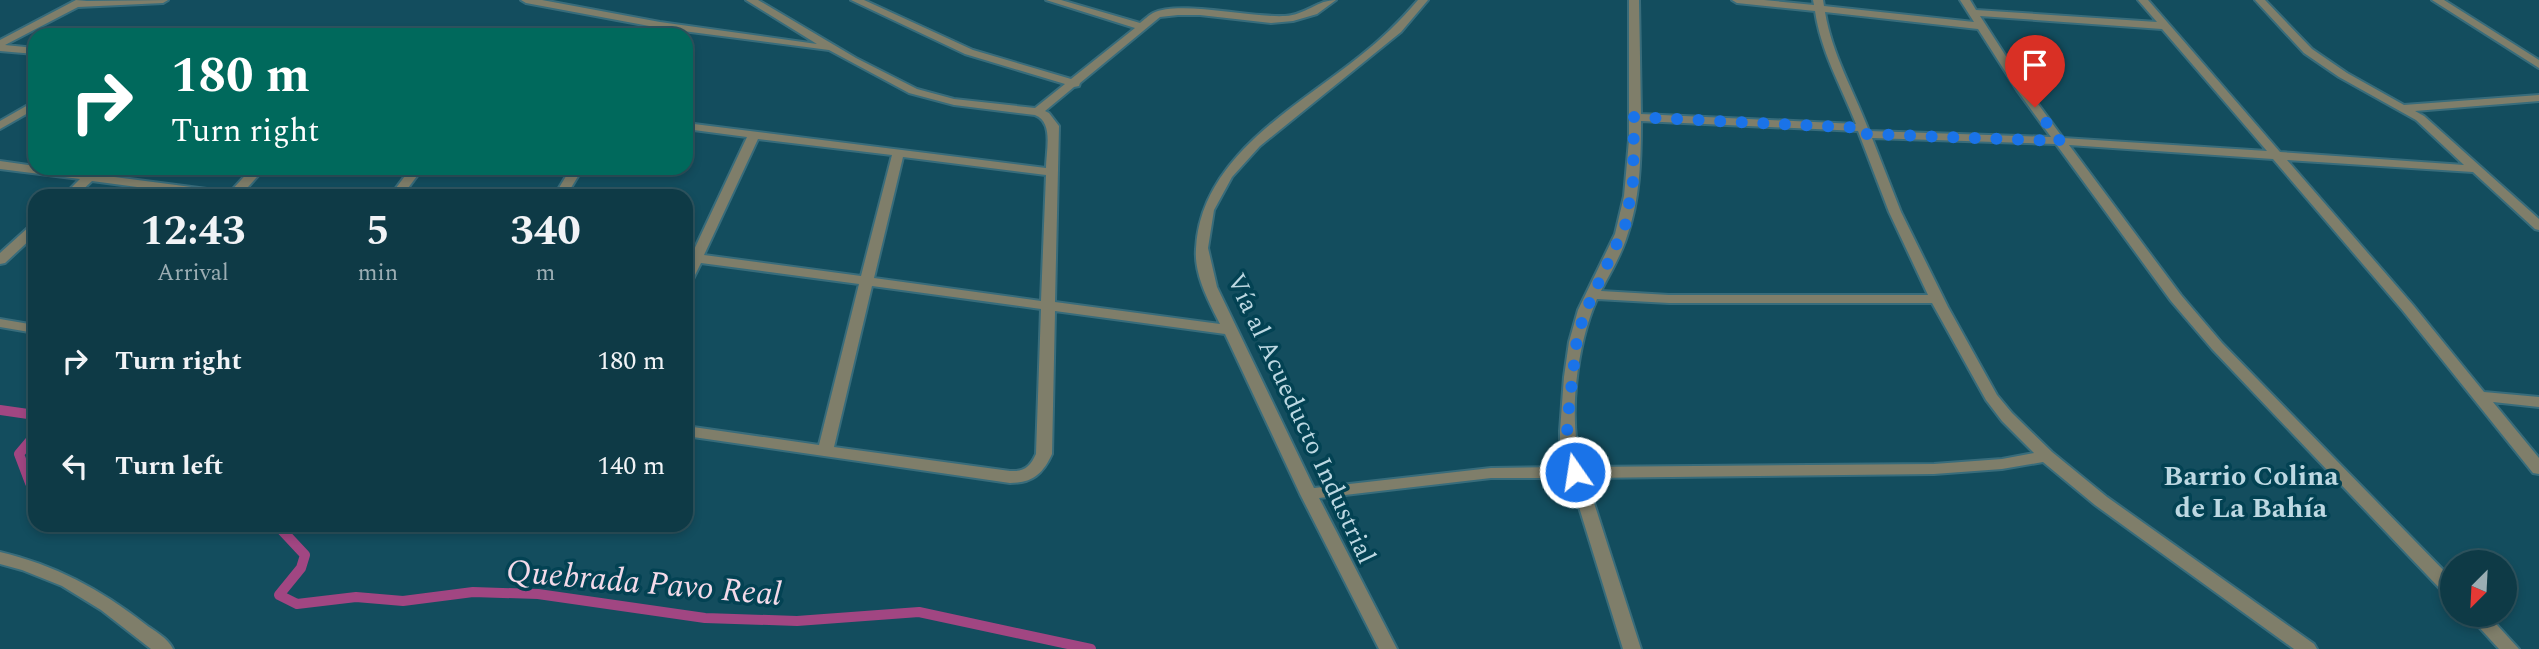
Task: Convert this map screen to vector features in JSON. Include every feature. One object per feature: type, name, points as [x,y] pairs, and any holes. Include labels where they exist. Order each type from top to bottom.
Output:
[{"type":"street","points":[[32,28],[79,2],[163,0]]},
{"type":"street","points":[[526,0],[682,28]]},
{"type":"street","points":[[693,432],[1010,478],[1023,478],[1032,473],[1044,454],[1053,126],[1045,115],[1037,112],[954,102],[929,96],[835,49],[751,0]]},
{"type":"street","points":[[856,0],[970,52],[1075,84]]},
{"type":"street","points":[[1051,0],[1142,27]]},
{"type":"street","points":[[1037,112],[1075,84],[1157,15],[1178,11],[1284,19],[1311,13],[1331,0]]},
{"type":"street","name":"Vía al Acueducto Industrial","points":[[1388,649],[1308,494],[1230,330],[1208,280],[1201,245],[1206,213],[1220,183],[1258,142],[1400,27],[1423,0]]},
{"type":"street","points":[[1632,649],[1575,472],[1568,447],[1567,425],[1577,338],[1592,295],[1625,226],[1633,181],[1634,0]]},
{"type":"street","points":[[1737,0],[1819,3],[1981,26]]},
{"type":"street","points":[[1965,0],[2060,141],[2136,247],[2217,346],[2440,578]]},
{"type":"street","points":[[2143,0],[2539,469]]},
{"type":"street","points":[[2260,0],[2308,51],[2343,75],[2404,108],[2436,132],[2539,226]]},
{"type":"street","points":[[2437,0],[2539,65]]},
{"type":"street","points":[[1819,3],[1828,47],[1895,212],[1991,397],[2007,418],[2046,456],[2102,501],[2308,649]]},
{"type":"street","points":[[1973,13],[2165,26]]},
{"type":"street","points":[[0,46],[28,30]]},
{"type":"street","points":[[693,30],[835,49]]},
{"type":"street","points":[[0,46],[28,50]]},
{"type":"street","points":[[2404,108],[2537,100]]},
{"type":"street","points":[[0,126],[28,108]]},
{"type":"street","points":[[1634,117],[2060,141],[2476,169]]},
{"type":"street","points":[[693,127],[1050,172]]},
{"type":"street","points":[[693,253],[754,135]]},
{"type":"street","points":[[825,452],[898,153]]},
{"type":"street","points":[[0,165],[28,167]]},
{"type":"street","points":[[76,189],[91,175]]},
{"type":"street","points":[[111,175],[192,189]]},
{"type":"street","points":[[240,189],[252,175]]},
{"type":"street","points":[[0,260],[28,234]]},
{"type":"street","points":[[693,257],[1230,330]]},
{"type":"street","points":[[1592,295],[1669,299],[1938,299]]},
{"type":"street","points":[[0,323],[28,328]]},
{"type":"street","points":[[2479,396],[2539,402]]},
{"type":"street","points":[[1308,494],[1491,472],[1934,469],[2002,464],[2046,456]]},
{"type":"street","points":[[0,558],[55,573],[81,587],[114,608],[164,649]]},
{"type":"street","points":[[2489,627],[2510,649]]},
{"type":"waterway","name":"Quebrada Pavo Real","points":[[0,410],[28,414]]},
{"type":"waterway","name":"Quebrada Pavo Real","points":[[28,443],[19,454],[28,478]]},
{"type":"waterway","name":"Quebrada Pavo Real","points":[[284,532],[305,555],[301,568],[279,595],[297,604],[356,597],[403,601],[473,592],[538,594],[705,618],[797,621],[919,612],[1091,649]]},
{"type":"district","name":"Barrio Colina de La Bahía","points":[[2251,491]]},
{"type":"route","points":[[1575,472],[1568,447],[1567,425],[1577,338],[1596,286],[1625,226],[1633,181],[1634,117],[1863,128],[1865,134],[2060,141],[2035,107]]}]
